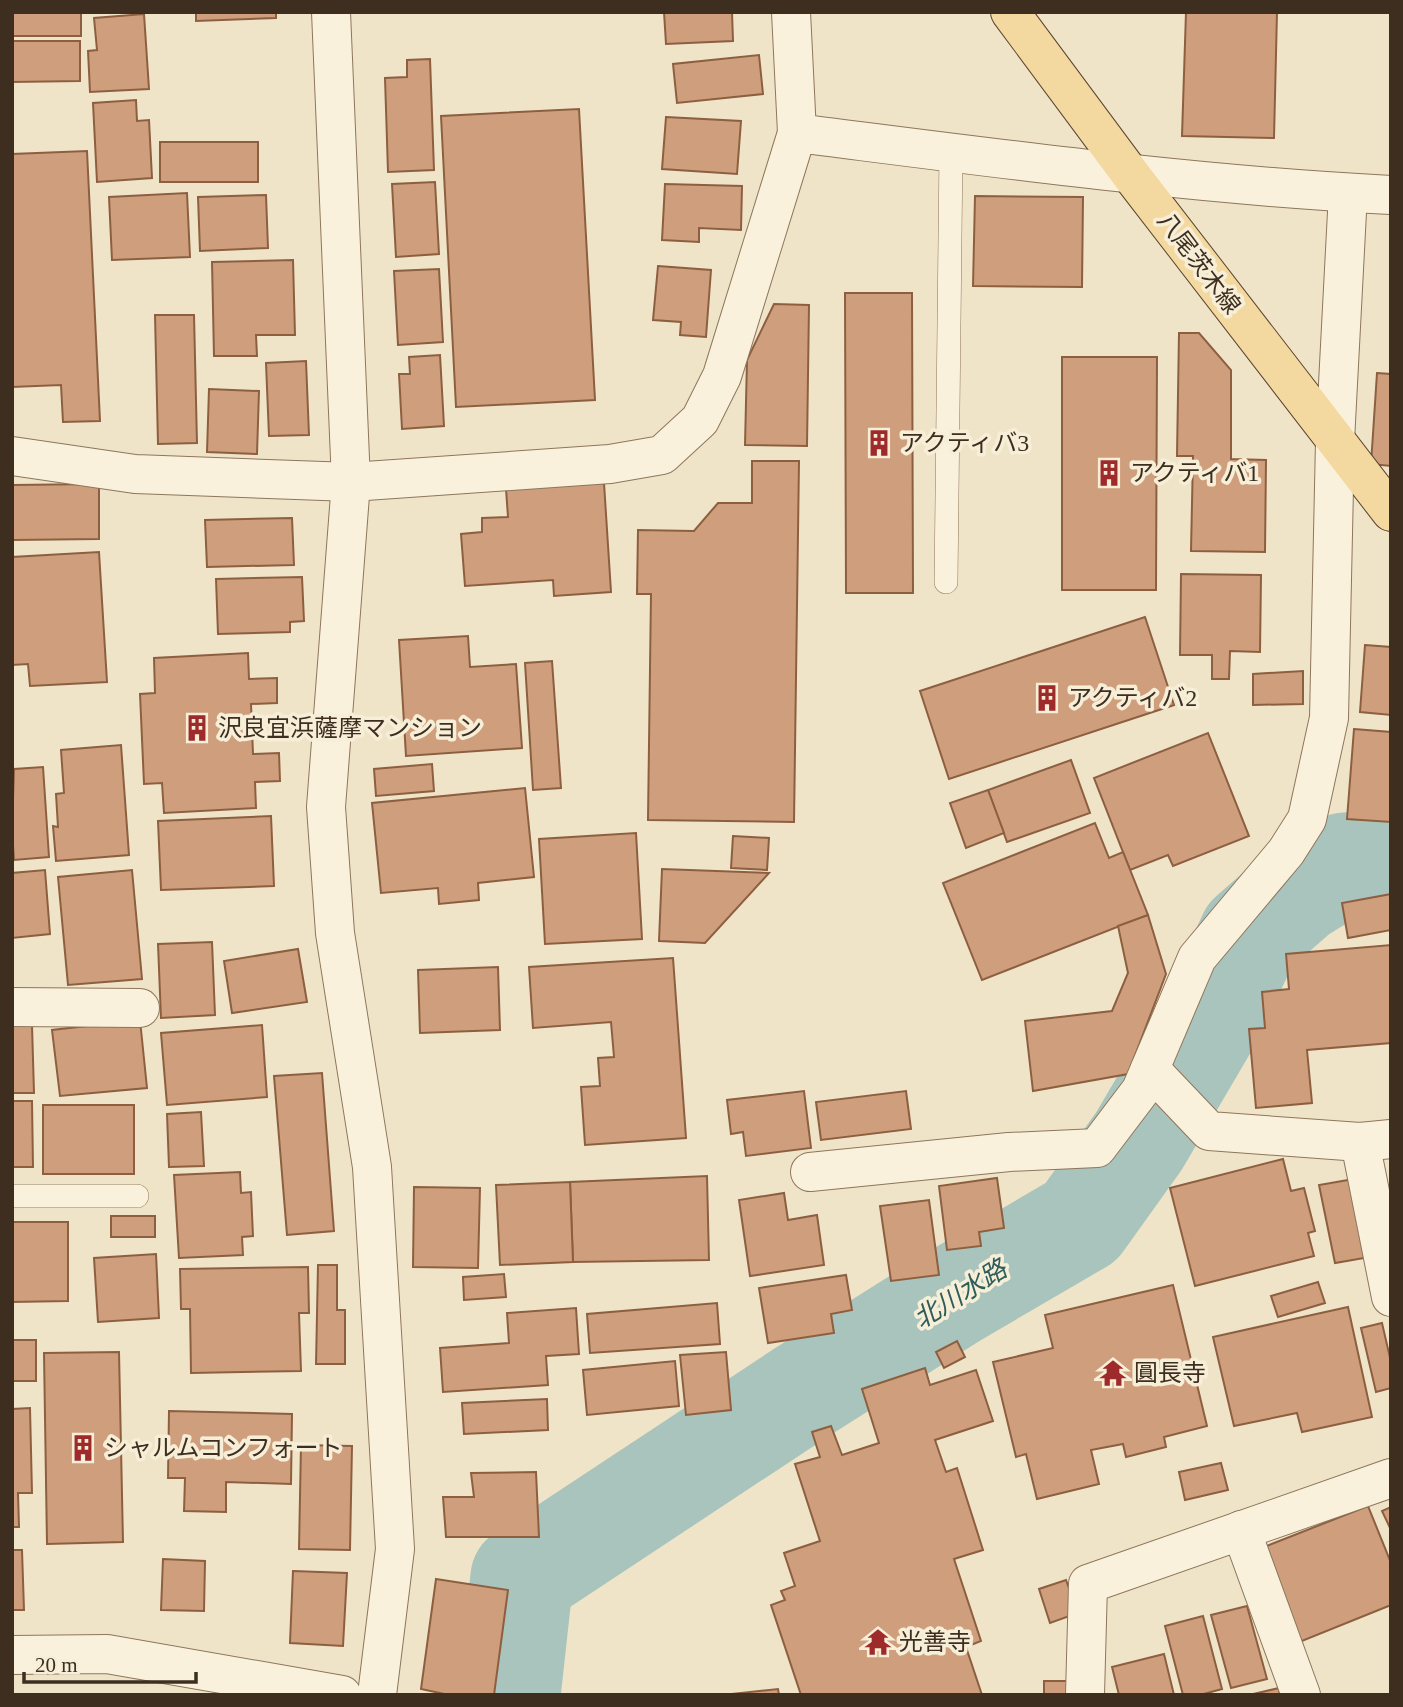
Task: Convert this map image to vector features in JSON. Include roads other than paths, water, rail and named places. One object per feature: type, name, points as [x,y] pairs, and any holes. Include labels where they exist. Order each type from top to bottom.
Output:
[{"type":"main road","name":"八尾茨木線","points":[[1010,12],[1131,175],[1391,512]]},
{"type":"street","points":[[331,12],[351,482],[326,807],[335,933],[372,1167],[395,1549],[377,1695]]},
{"type":"street","points":[[12,456],[135,474],[351,482],[610,464],[662,455],[700,420],[722,376],[797,133],[791,12]]},
{"type":"street","points":[[797,133],[1131,175],[1265,188],[1391,195]]},
{"type":"street","points":[[810,1172],[1009,1152],[1097,1147],[1141,1090],[1197,958],[1286,852],[1307,819],[1329,718],[1335,441],[1348,193]]},
{"type":"street","points":[[12,1007],[140,1008]]},
{"type":"street","points":[[1150,1069],[1209,1131],[1375,1140],[1391,1297]]},
{"type":"street","points":[[1085,1695],[1088,1584],[1391,1478]]},
{"type":"street","points":[[1241,1530],[1301,1695]]},
{"type":"street","points":[[12,1655],[107,1654],[342,1695]]},
{"type":"lane","points":[[946,582],[951,152]]},
{"type":"lane","points":[[12,1196],[137,1196]]},
{"type":"waterway","name":"北川水路","points":[[509,1695],[522,1577],[802,1392],[956,1295],[1081,1222],[1139,1141],[1209,1022],[1250,935],[1298,893],[1345,864],[1391,862]]},
{"type":"place","name":"アクティバ3","points":[[879,443]]},
{"type":"place","name":"アクティバ1","points":[[1109,473]]},
{"type":"place","name":"アクティバ2","points":[[1047,698]]},
{"type":"place","name":"沢良宜浜薩摩マンション","points":[[197,728]]},
{"type":"place","name":"圓長寺","points":[[1113,1373]]},
{"type":"place","name":"シャルムコンフォート","points":[[83,1448]]},
{"type":"place","name":"光善寺","points":[[878,1642]]}]
